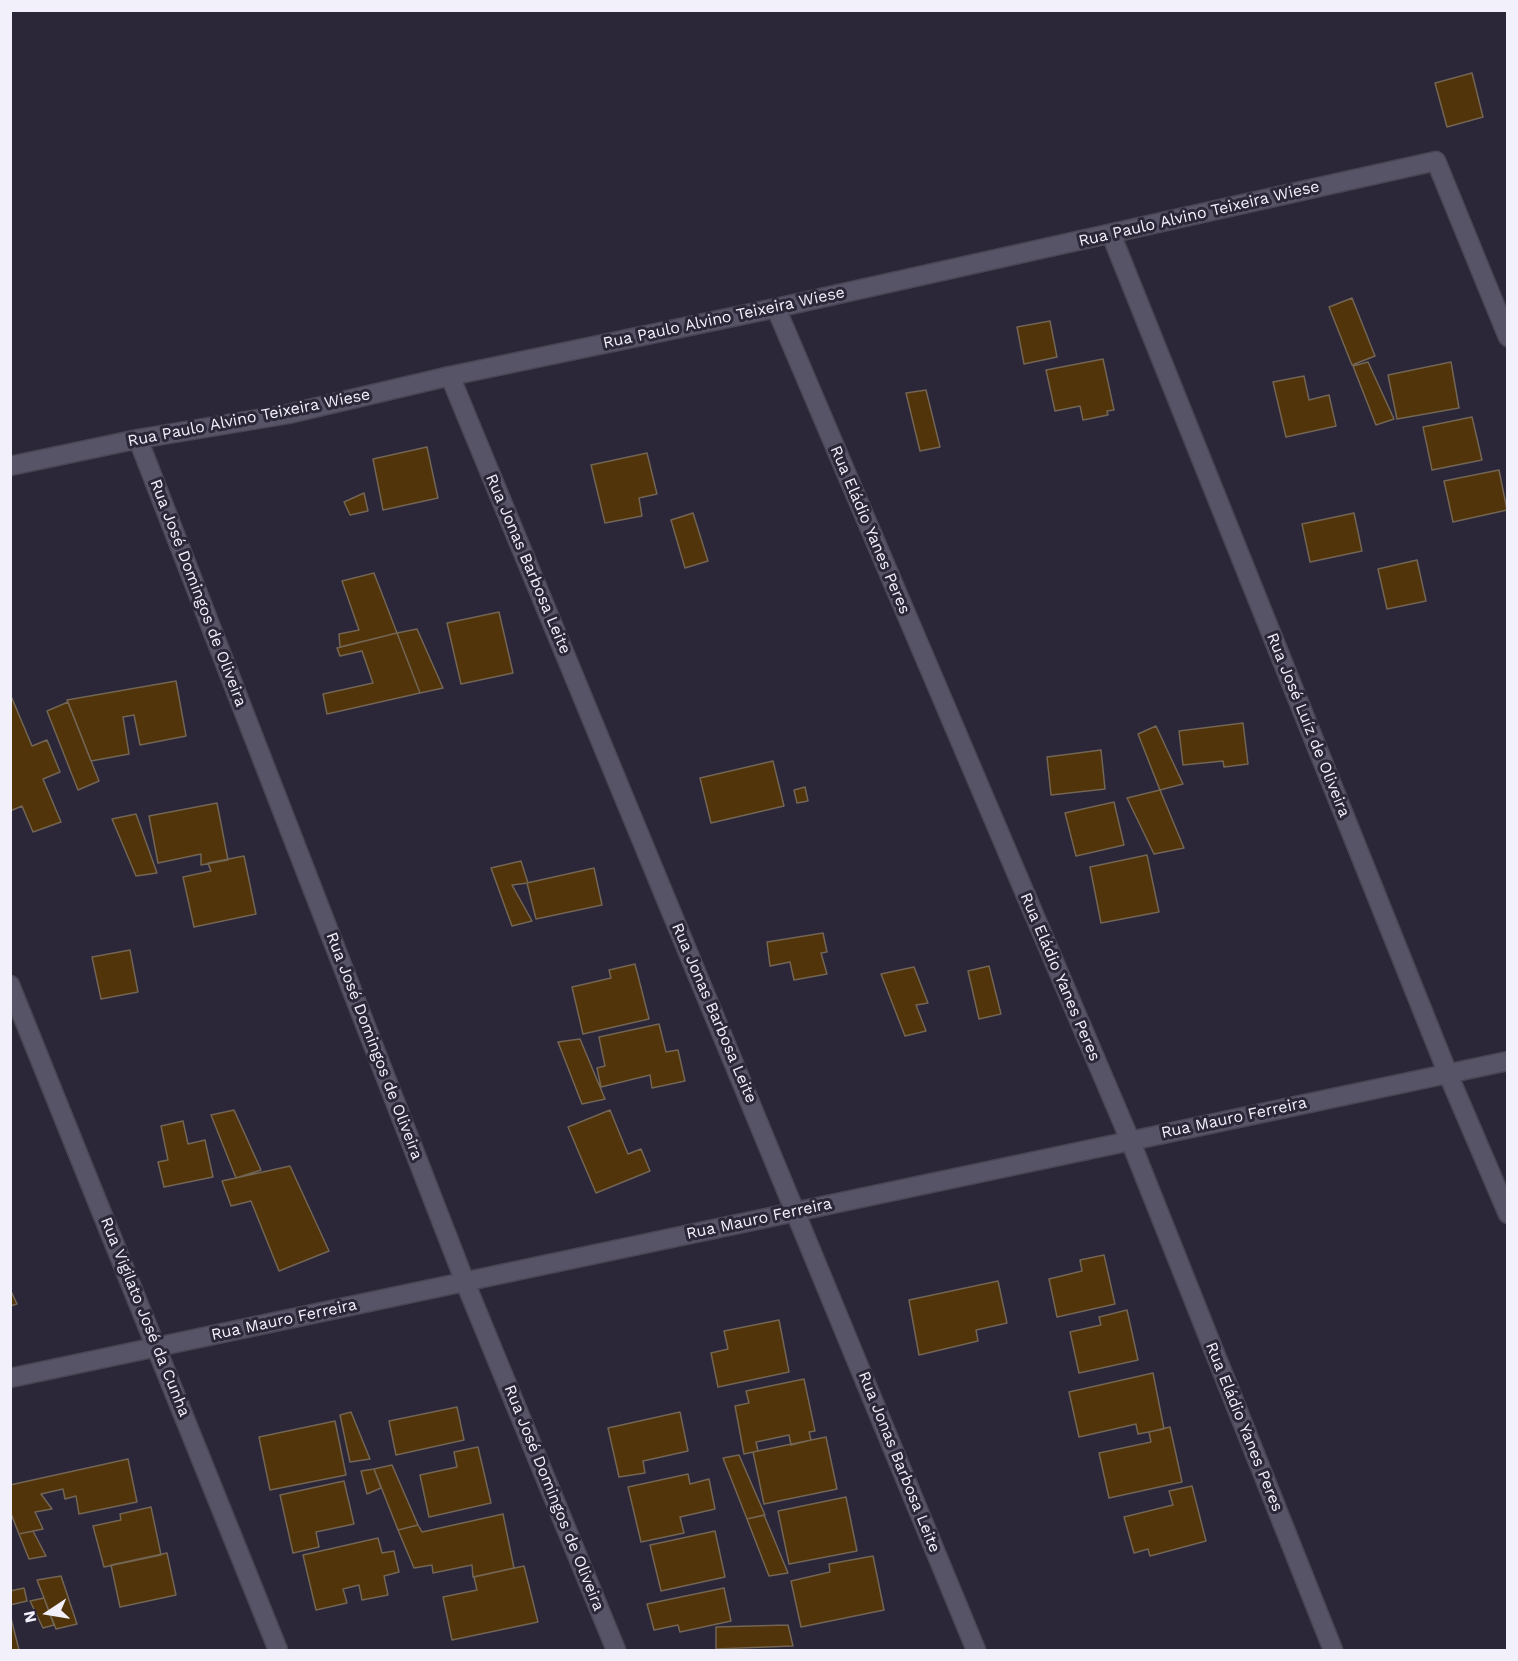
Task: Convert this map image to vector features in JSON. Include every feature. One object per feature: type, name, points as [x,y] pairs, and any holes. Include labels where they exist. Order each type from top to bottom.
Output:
[{"type":"street","name":"Rua Paulo Alvino Teixeira Wiese","points":[[10,466],[138,439],[288,414],[450,376],[776,308],[1436,161],[1508,337]]},
{"type":"street","name":"Rua José Luíz de Oliveira","points":[[1111,234],[1448,1074],[1508,1215]]},
{"type":"street","name":"Rua Eládio Yanes Peres","points":[[776,308],[1130,1140],[1333,1650]]},
{"type":"street","name":"Rua Jonas Barbosa Leite","points":[[450,376],[976,1650]]},
{"type":"street","name":"Rua José Domingos de Oliveira","points":[[138,439],[465,1282],[616,1650]]},
{"type":"street","name":"Rua Vigilato José da Cunha","points":[[10,985],[278,1650]]},
{"type":"street","name":"Rua Mauro Ferreira","points":[[10,1378],[1508,1061]]},
{"type":"building","points":[[1472,73],[1483,117],[1447,127],[1435,83]]},
{"type":"building","points":[[1352,298],[1375,356],[1352,365],[1329,307]]},
{"type":"building","points":[[1050,321],[1057,357],[1024,364],[1017,327]]},
{"type":"building","points":[[1103,359],[1114,410],[1107,411],[1108,415],[1083,420],[1080,406],[1055,411],[1046,370]]},
{"type":"building","points":[[1368,362],[1394,419],[1376,425],[1353,366]]},
{"type":"building","points":[[1451,362],[1459,408],[1397,419],[1388,375]]},
{"type":"building","points":[[1304,376],[1309,400],[1329,395],[1336,426],[1286,437],[1273,382]]},
{"type":"building","points":[[926,390],[940,447],[920,451],[906,393]]},
{"type":"building","points":[[1472,417],[1482,460],[1432,470],[1423,427]]},
{"type":"building","points":[[427,447],[438,498],[383,510],[373,459]]},
{"type":"building","points":[[647,453],[657,494],[639,498],[642,516],[605,523],[591,465]]},
{"type":"building","points":[[1499,470],[1507,510],[1453,522],[1444,481]]},
{"type":"building","points":[[364,493],[368,511],[350,515],[344,502]]},
{"type":"building","points":[[693,513],[708,561],[685,568],[671,520]]},
{"type":"building","points":[[1354,513],[1362,551],[1310,562],[1302,524]]},
{"type":"building","points":[[1417,560],[1426,601],[1387,609],[1378,569]]},
{"type":"building","points":[[374,573],[397,633],[340,647],[339,634],[359,630],[342,581]]},
{"type":"building","points":[[499,612],[513,673],[461,684],[447,623]]},
{"type":"building","points":[[417,629],[443,688],[420,693],[397,633]]},
{"type":"building","points":[[397,633],[420,693],[327,714],[323,694],[373,683],[362,651],[340,656],[337,648]]},
{"type":"building","points":[[176,681],[186,736],[140,745],[134,715],[123,717],[129,754],[91,761],[67,700]]},
{"type":"building","points":[[11,696],[32,746],[47,740],[60,772],[43,779],[61,822],[33,832],[22,806],[10,811]]},
{"type":"building","points":[[68,702],[99,781],[78,790],[47,711]]},
{"type":"building","points":[[1243,723],[1248,764],[1224,767],[1223,761],[1183,765],[1179,731]]},
{"type":"building","points":[[1156,726],[1183,784],[1160,790],[1138,734]]},
{"type":"building","points":[[1101,750],[1105,789],[1051,795],[1047,757]]},
{"type":"building","points":[[773,761],[784,806],[711,823],[700,778]]},
{"type":"building","points":[[805,787],[808,801],[797,803],[794,790]]},
{"type":"building","points":[[1160,790],[1184,848],[1154,854],[1127,798]]},
{"type":"building","points":[[1114,802],[1124,845],[1076,856],[1065,813]]},
{"type":"building","points":[[217,803],[228,860],[201,865],[201,854],[158,863],[149,816]]},
{"type":"building","points":[[136,814],[157,873],[136,876],[112,819]]},
{"type":"building","points":[[1147,855],[1159,912],[1101,923],[1090,867]]},
{"type":"building","points":[[244,856],[256,914],[194,927],[183,877],[211,871],[208,863]]},
{"type":"building","points":[[521,861],[528,883],[512,885],[532,921],[512,926],[491,868]]},
{"type":"building","points":[[594,868],[602,905],[536,919],[527,883]]},
{"type":"building","points":[[823,933],[827,952],[821,953],[827,974],[794,980],[790,962],[770,966],[767,942]]},
{"type":"building","points":[[130,950],[138,992],[101,999],[92,957]]},
{"type":"building","points":[[635,964],[649,1019],[583,1034],[572,987],[611,978],[609,970]]},
{"type":"building","points":[[989,966],[1001,1014],[979,1019],[968,971]]},
{"type":"building","points":[[914,967],[928,1003],[916,1005],[926,1031],[905,1036],[881,974]]},
{"type":"building","points":[[659,1024],[666,1052],[678,1050],[685,1081],[652,1088],[650,1075],[601,1087],[597,1068],[605,1066],[599,1037]]},
{"type":"building","points":[[580,1039],[605,1099],[582,1104],[558,1042]]},
{"type":"building","points":[[234,1110],[261,1170],[236,1178],[211,1115]]},
{"type":"building","points":[[610,1110],[628,1154],[641,1149],[650,1171],[596,1193],[568,1127]]},
{"type":"building","points":[[183,1121],[188,1144],[205,1140],[213,1177],[164,1187],[158,1162],[168,1160],[161,1126]]},
{"type":"building","points":[[290,1166],[329,1251],[279,1271],[251,1201],[231,1206],[222,1181]]},
{"type":"building","points":[[1104,1255],[1115,1304],[1057,1317],[1049,1279],[1082,1271],[1080,1260]]},
{"type":"building","points":[[998,1281],[1007,1323],[976,1330],[978,1341],[919,1355],[909,1300]]},
{"type":"building","points":[[10,1289],[17,1304],[10,1306]]},
{"type":"building","points":[[1127,1310],[1138,1360],[1079,1373],[1070,1332],[1101,1325],[1099,1317]]},
{"type":"building","points":[[779,1320],[789,1372],[718,1387],[711,1353],[728,1349],[724,1331]]},
{"type":"building","points":[[1153,1373],[1164,1429],[1138,1434],[1136,1424],[1079,1437],[1069,1392]]},
{"type":"building","points":[[804,1379],[815,1431],[809,1432],[811,1440],[791,1445],[789,1435],[756,1442],[758,1451],[744,1454],[735,1406],[749,1403],[746,1391]]},
{"type":"building","points":[[457,1407],[464,1440],[396,1455],[389,1421]]},
{"type":"building","points":[[351,1412],[370,1459],[350,1462],[340,1415]]},
{"type":"building","points":[[680,1412],[688,1451],[643,1461],[645,1473],[619,1477],[608,1428]]},
{"type":"building","points":[[335,1421],[346,1475],[270,1490],[259,1437]]},
{"type":"building","points":[[1170,1427],[1182,1482],[1109,1498],[1099,1453],[1151,1442],[1149,1432]]},
{"type":"building","points":[[826,1437],[837,1489],[764,1504],[753,1452]]},
{"type":"building","points":[[478,1447],[491,1503],[429,1517],[420,1475],[457,1467],[454,1452]]},
{"type":"building","points":[[739,1455],[765,1515],[747,1519],[723,1458]]},
{"type":"building","points":[[128,1459],[137,1502],[79,1514],[76,1496],[65,1499],[63,1489],[41,1494],[52,1509],[35,1512],[43,1529],[19,1534],[10,1511],[10,1485]]},
{"type":"building","points":[[392,1465],[418,1525],[398,1530],[374,1469]]},
{"type":"building","points":[[374,1469],[381,1488],[367,1494],[361,1471]]},
{"type":"building","points":[[688,1474],[690,1484],[709,1479],[715,1509],[680,1517],[684,1533],[641,1542],[628,1487]]},
{"type":"building","points":[[344,1481],[354,1524],[316,1532],[319,1547],[293,1553],[280,1495]]},
{"type":"building","points":[[1192,1486],[1206,1541],[1150,1556],[1148,1549],[1134,1553],[1124,1517],[1173,1505],[1169,1491]]},
{"type":"building","points":[[846,1497],[857,1551],[789,1564],[778,1511]]},
{"type":"building","points":[[151,1507],[161,1555],[104,1567],[93,1526],[121,1520],[120,1514]]},
{"type":"building","points":[[503,1514],[514,1568],[473,1577],[472,1565],[433,1573],[432,1565],[414,1568],[398,1530],[418,1525],[422,1532]]},
{"type":"building","points":[[764,1515],[788,1573],[769,1576],[747,1519]]},
{"type":"building","points":[[33,1531],[46,1556],[29,1559],[19,1534]]},
{"type":"building","points":[[715,1531],[725,1577],[661,1591],[650,1545]]},
{"type":"building","points":[[378,1538],[382,1553],[394,1551],[399,1572],[384,1576],[388,1595],[362,1600],[359,1585],[343,1589],[347,1603],[316,1610],[303,1555]]},
{"type":"building","points":[[167,1553],[176,1595],[120,1607],[111,1565]]},
{"type":"building","points":[[873,1556],[884,1610],[801,1627],[791,1581],[830,1572],[829,1564]]},
{"type":"building","points":[[524,1566],[538,1622],[452,1640],[443,1597],[477,1590],[474,1577]]},
{"type":"building","points":[[61,1576],[77,1624],[56,1629],[37,1580]]},
{"type":"building","points":[[24,1588],[27,1601],[10,1605],[10,1591]]},
{"type":"building","points":[[724,1588],[731,1621],[680,1632],[678,1625],[654,1630],[647,1604]]},
{"type":"building","points":[[44,1598],[54,1625],[43,1628],[30,1601]]},
{"type":"building","points":[[10,1614],[19,1650],[10,1650]]},
{"type":"building","points":[[788,1625],[793,1646],[716,1649],[716,1627]]}]
